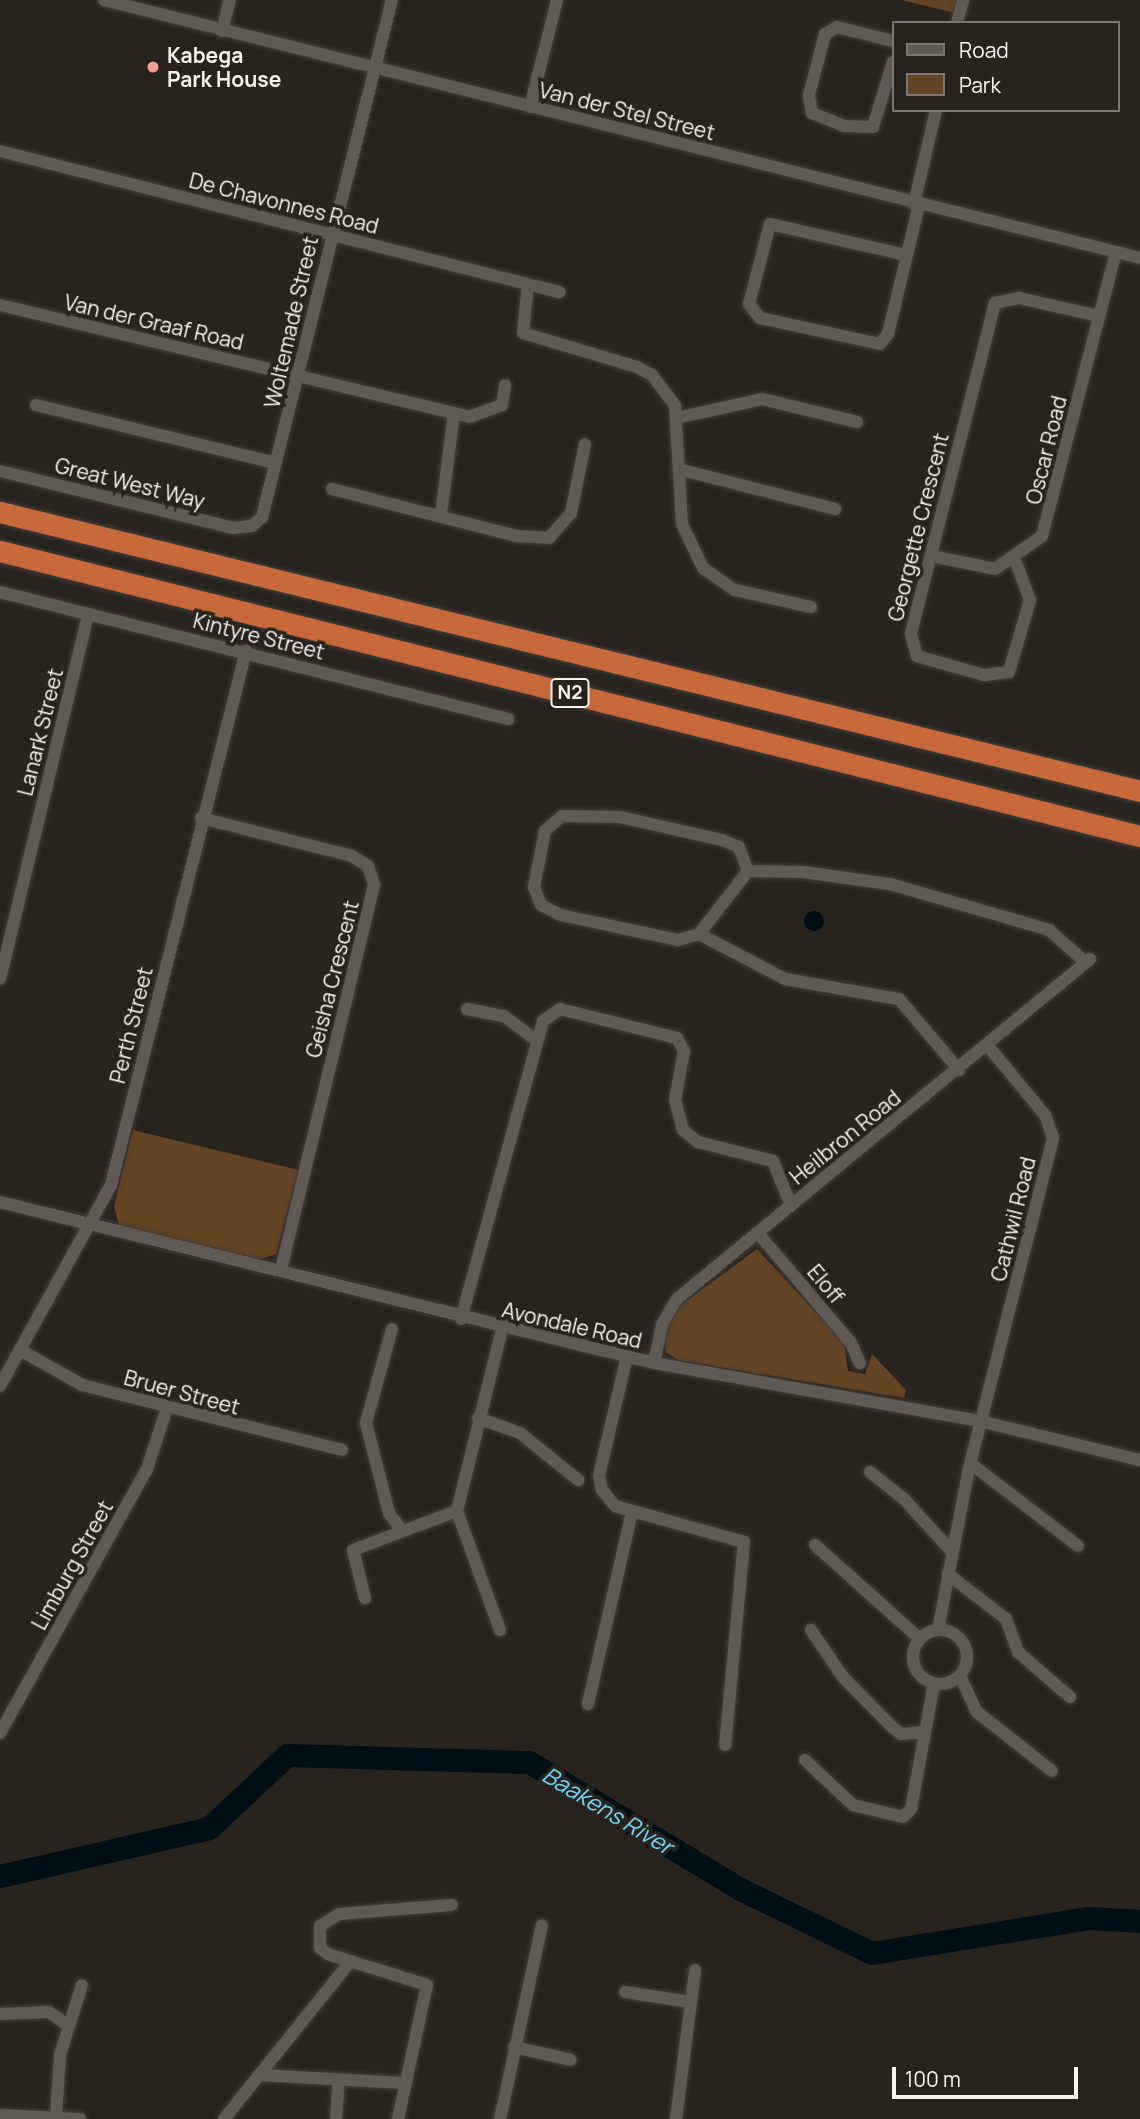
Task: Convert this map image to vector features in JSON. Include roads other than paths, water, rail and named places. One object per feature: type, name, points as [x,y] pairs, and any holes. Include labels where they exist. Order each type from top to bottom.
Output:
[{"type":"highway","name":"N2","points":[[0,512],[1140,791]]},
{"type":"highway","name":"N2","points":[[0,551],[1140,836]]},
{"type":"street","name":"Van der Stel Street","points":[[104,0],[1140,258]]},
{"type":"street","points":[[222,31],[230,0]]},
{"type":"street","name":"Woltemade Street","points":[[251,526],[265,510],[392,0]]},
{"type":"street","points":[[530,107],[557,0]]},
{"type":"street","points":[[958,21],[963,0]]},
{"type":"street","points":[[892,41],[837,27],[825,34],[809,95],[812,113],[844,126],[873,127],[892,65]]},
{"type":"street","points":[[906,255],[770,224],[749,304],[760,318],[880,344],[906,255],[936,112]]},
{"type":"street","name":"De Chavonnes Road","points":[[0,151],[559,292]]},
{"type":"street","name":"Oscar Road","points":[[1015,560],[1047,525],[1116,252]]},
{"type":"street","points":[[528,284],[523,333],[637,367],[661,385],[681,417],[682,524],[703,568],[735,590],[811,607]]},
{"type":"street","name":"Georgette Crescent","points":[[1015,560],[1030,600],[1014,665],[991,676],[926,660],[913,650],[911,633],[995,303],[1019,298],[1099,316]]},
{"type":"street","name":"Van der Graaf Road","points":[[0,305],[454,414]]},
{"type":"street","points":[[441,514],[454,414],[496,409],[505,385]]},
{"type":"street","points":[[681,417],[762,399],[857,422]]},
{"type":"street","points":[[36,405],[276,463]]},
{"type":"street","points":[[331,489],[549,538],[570,513],[585,444]]},
{"type":"street","points":[[681,470],[835,509]]},
{"type":"street","name":"Great West Way","points":[[0,471],[233,528],[251,526]]},
{"type":"street","points":[[932,555],[995,569],[1015,560]]},
{"type":"street","name":"Kintyre Street","points":[[0,592],[88,616],[246,651],[508,719]]},
{"type":"street","name":"Lanark Street","points":[[0,979],[88,616]]},
{"type":"street","name":"Perth Street","points":[[0,1386],[91,1226],[111,1185],[201,818],[246,651]]},
{"type":"street","points":[[699,934],[748,871],[739,847],[722,840],[620,817],[562,816],[548,823],[534,887],[541,905],[661,938],[699,934],[785,979],[899,999],[959,1070]]},
{"type":"street","name":"Geisha Crescent","points":[[201,818],[352,856],[368,866],[374,885],[281,1270]]},
{"type":"street","name":"Heilbron Road","points":[[653,1363],[662,1324],[677,1298],[959,1070],[1087,961],[1049,930],[903,887],[748,871]]},
{"type":"street","points":[[467,1009],[505,1016],[537,1041]]},
{"type":"street","points":[[461,1319],[543,1021],[560,1009],[677,1038],[684,1051],[676,1100],[683,1130],[698,1142],[772,1161],[790,1206]]},
{"type":"street","name":"Cathwil Road","points":[[938,1630],[970,1463],[1053,1138],[1045,1115],[988,1046]]},
{"type":"street","name":"Avondale Road","points":[[0,1202],[281,1270],[502,1329],[653,1363],[980,1421],[1140,1460]]},
{"type":"street","name":"Eloff","points":[[758,1233],[851,1343],[860,1363]]},
{"type":"street","points":[[392,1329],[366,1423],[388,1513],[402,1531]]},
{"type":"street","points":[[500,1630],[457,1511],[502,1329]]},
{"type":"street","name":"Bruer Street","points":[[20,1350],[82,1385],[166,1411],[342,1450]]},
{"type":"street","points":[[627,1356],[599,1475],[615,1506],[744,1542],[725,1745]]},
{"type":"street","name":"Limburg Street","points":[[0,1733],[147,1469],[166,1411]]},
{"type":"street","points":[[478,1418],[520,1433],[578,1480]]},
{"type":"street","points":[[970,1463],[1078,1546]]},
{"type":"street","points":[[870,1472],[932,1526],[952,1552]]},
{"type":"street","points":[[365,1598],[353,1550],[457,1511]]},
{"type":"street","points":[[588,1704],[632,1512]]},
{"type":"street","points":[[932,1526],[957,1527]]},
{"type":"street","points":[[815,1545],[919,1639]]},
{"type":"street","points":[[947,1574],[1006,1619],[1018,1652],[1070,1697]]},
{"type":"street","points":[[811,1630],[843,1678],[891,1727],[925,1732]]},
{"type":"street","points":[[919,1639],[938,1630],[963,1643],[967,1663],[960,1676],[934,1684]]},
{"type":"street","points":[[919,1639],[914,1666],[934,1684]]},
{"type":"street","points":[[960,1676],[977,1712],[1052,1772]]},
{"type":"street","points":[[805,1760],[853,1805],[903,1817],[911,1809],[934,1684]]},
{"type":"street","points":[[398,2119],[427,1985],[350,1962],[320,1948],[320,1926],[329,1916],[452,1905]]},
{"type":"street","points":[[500,2119],[542,1925]]},
{"type":"street","points":[[223,2119],[350,1962]]},
{"type":"street","points":[[676,2119],[695,1970]]},
{"type":"street","points":[[56,2117],[57,2070],[82,1985]]},
{"type":"street","points":[[625,1992],[690,2002]]},
{"type":"street","points":[[0,2014],[49,2012],[69,2026]]},
{"type":"street","points":[[514,2047],[571,2060]]},
{"type":"street","points":[[259,2075],[404,2083]]},
{"type":"street","points":[[336,2119],[339,2080]]},
{"type":"street","points":[[0,2115],[80,2119]]},
{"type":"waterway","name":"Baakens River","points":[[0,1876],[209,1828],[287,1755],[529,1762],[742,1890],[872,1953],[1089,1918],[1140,1921]]},
{"type":"place","name":"Kabega Park House","points":[[153,67]]}]
